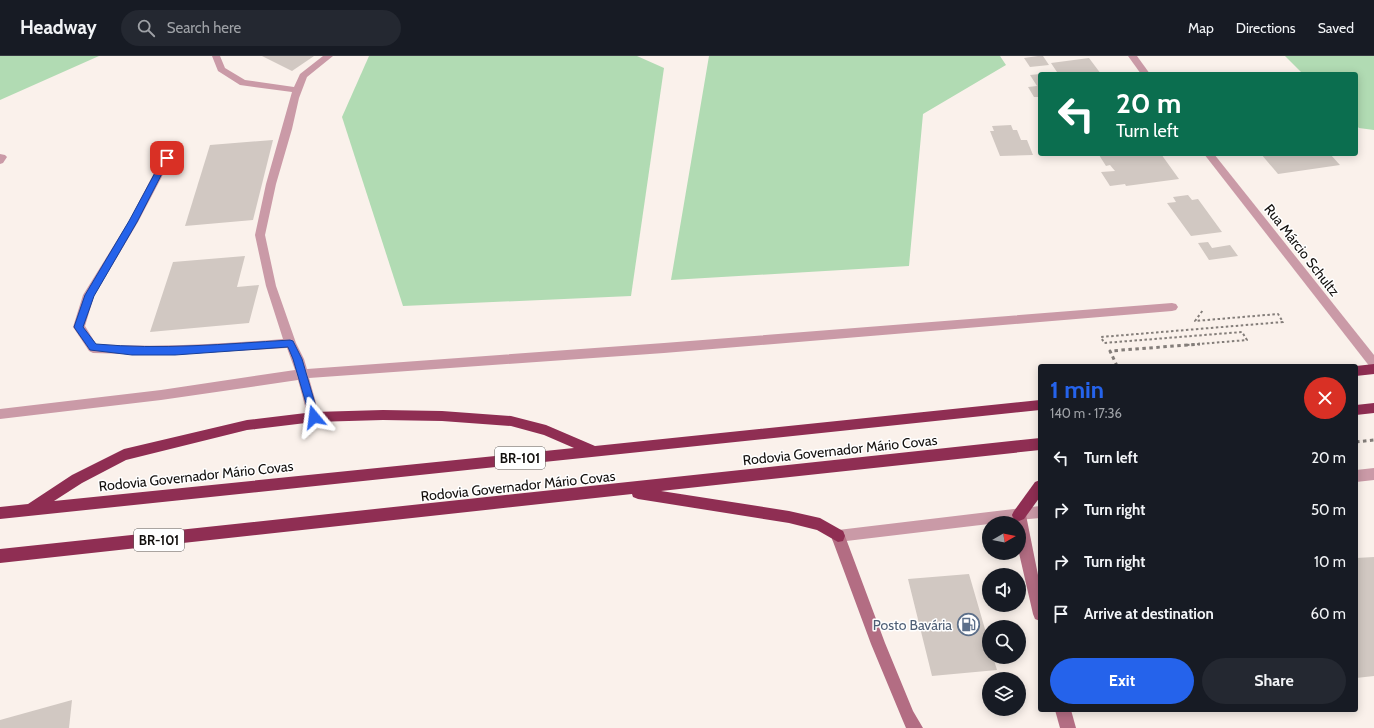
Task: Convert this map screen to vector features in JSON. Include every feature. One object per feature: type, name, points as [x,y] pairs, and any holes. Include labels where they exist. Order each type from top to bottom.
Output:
[{"type":"highway","points":[[1358,371],[1374,369]]},
{"type":"highway","name":"Rodovia Governador Mário Covas","points":[[0,513],[593,450],[1038,405]]},
{"type":"highway","points":[[1358,410],[1374,408]]},
{"type":"highway","points":[[31,510],[77,479],[124,455],[247,425],[314,417],[384,415],[442,416],[511,421],[546,430],[593,450]]},
{"type":"highway","name":"Rodovia Governador Mário Covas","points":[[0,556],[621,491],[1038,444]]},
{"type":"highway","points":[[1019,515],[1038,489]]},
{"type":"highway","points":[[621,491],[789,517],[820,524],[838,536]]},
{"type":"main road","points":[[1019,515],[1027,560],[1038,606]]},
{"type":"main road","points":[[838,536],[878,644],[908,716],[915,728]]},
{"type":"main road","points":[[1064,712],[1068,728]]},
{"type":"street","points":[[216,56],[221,70],[243,84],[298,90]]},
{"type":"street","points":[[314,417],[302,374],[271,286],[260,235],[271,184],[298,90],[304,76],[329,56]]},
{"type":"street","points":[[1132,56],[1144,72]]},
{"type":"street","points":[[174,146],[133,222],[90,295],[79,327],[93,348],[132,351],[175,351],[290,343]]},
{"type":"street","name":"Rua Márcio Schultz","points":[[1211,156],[1374,364]]},
{"type":"street","points":[[0,414],[161,395],[302,374],[664,348],[1172,307]]},
{"type":"street","points":[[1358,476],[1374,474]]},
{"type":"street","points":[[838,536],[1038,512]]},
{"type":"path","points":[[1116,364],[1110,351],[1247,340],[1242,332],[1104,343],[1101,337],[1283,322],[1278,314],[1195,321],[1203,310]]},
{"type":"path","points":[[1358,442],[1374,440]]},
{"type":"green space","points":[[0,56],[99,56],[0,100]]},
{"type":"green space","points":[[369,56],[637,56],[664,68],[631,296],[403,306],[342,117]]},
{"type":"green space","points":[[709,56],[1000,56],[1006,65],[923,114],[909,266],[671,280]]},
{"type":"green space","points":[[1285,56],[1374,56],[1374,130],[1358,127],[1358,72],[1301,72]]},
{"type":"building","points":[[262,56],[314,56],[292,71]]},
{"type":"building","points":[[1043,56],[1049,65],[1030,67],[1024,58]]},
{"type":"building","points":[[1089,58],[1100,72],[1057,72],[1051,63]]},
{"type":"building","points":[[1038,74],[1038,97],[1034,97],[1028,87],[1037,86],[1030,75]]},
{"type":"building","points":[[1011,125],[1013,130],[1017,130],[1021,140],[1027,140],[1033,155],[1000,156],[990,131],[994,131],[992,126]]},
{"type":"building","points":[[273,140],[253,220],[185,226],[210,145]]},
{"type":"building","points":[[1100,156],[1162,156],[1179,179],[1126,186],[1125,184],[1110,186],[1101,172],[1115,171],[1110,165],[1106,166]]},
{"type":"building","points":[[1263,156],[1332,156],[1340,165],[1278,174]]},
{"type":"building","points":[[1188,195],[1192,200],[1198,199],[1222,232],[1191,236],[1167,203],[1176,202],[1173,197]]},
{"type":"building","points":[[1208,242],[1212,248],[1230,245],[1238,256],[1209,260],[1198,243]]},
{"type":"building","points":[[245,256],[237,287],[259,285],[249,323],[150,332],[173,262]]},
{"type":"building","points":[[1374,557],[1374,676],[1358,678],[1358,558]]},
{"type":"building","points":[[969,574],[982,620],[982,664],[995,664],[997,670],[932,676],[908,579]]},
{"type":"building","points":[[72,700],[69,728],[0,728],[0,720]]},
{"type":"place","name":"Posto Bavária","points":[[968,625]]},
{"type":"route","points":[[167,158],[133,222],[90,295],[79,327],[93,348],[132,351],[175,351],[290,343],[298,359],[314,417]]}]
